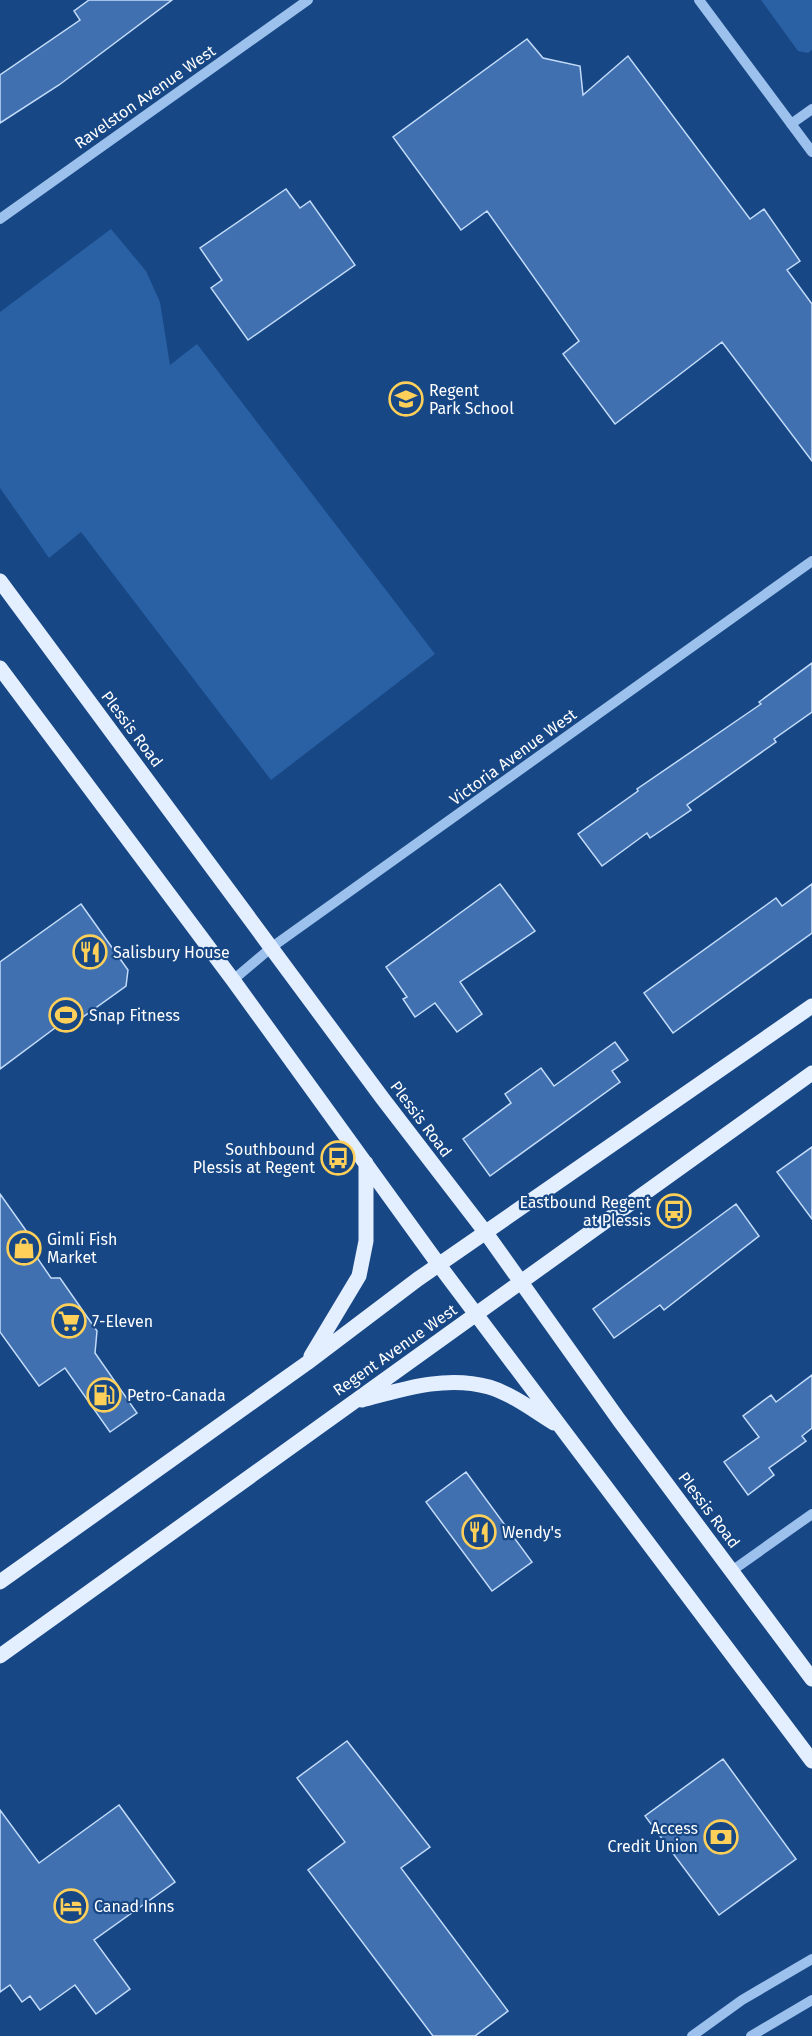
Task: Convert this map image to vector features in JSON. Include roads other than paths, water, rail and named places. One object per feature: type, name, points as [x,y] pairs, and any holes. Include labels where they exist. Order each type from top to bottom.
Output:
[{"type":"main road","name":"Plessis Road","points":[[0,581],[383,1099],[486,1233],[520,1283],[812,1680]]},
{"type":"main road","points":[[0,668],[233,980],[438,1265],[812,1761]]},
{"type":"main road","points":[[0,1582],[307,1364],[438,1265],[812,1006]]},
{"type":"main road","name":"Regent Avenue West","points":[[0,1656],[812,1073]]},
{"type":"main road","points":[[307,1364],[359,1276],[366,1241],[366,1163]]},
{"type":"main road","points":[[352,1402],[418,1385],[463,1382],[490,1388],[514,1399],[561,1428]]},
{"type":"street","name":"Ravelston Avenue West","points":[[0,219],[308,0]]},
{"type":"street","points":[[699,0],[812,152]]},
{"type":"street","points":[[791,124],[812,110]]},
{"type":"street","name":"Victoria Avenue West","points":[[233,980],[272,947],[812,561]]},
{"type":"street","points":[[733,1570],[812,1514]]},
{"type":"street","points":[[692,2036],[742,2000],[812,1959]]},
{"type":"street","points":[[751,2036],[812,2000]]},
{"type":"place","name":"Regent Park School","points":[[406,399]]},
{"type":"place","name":"Salisbury House","points":[[90,952]]},
{"type":"place","name":"Snap Fitness","points":[[66,1015]]},
{"type":"place","name":"Southbound Plessis at Regent","points":[[338,1158]]},
{"type":"place","name":"Eastbound Regent at Plessis","points":[[674,1211]]},
{"type":"place","name":"Gimli Fish Market","points":[[24,1248]]},
{"type":"place","name":"7-Eleven","points":[[69,1321]]},
{"type":"place","name":"Petro-Canada","points":[[104,1395]]},
{"type":"place","name":"Wendy's","points":[[479,1532]]},
{"type":"place","name":"Access Credit Union","points":[[721,1837]]},
{"type":"place","name":"Canad Inns","points":[[71,1906]]}]
